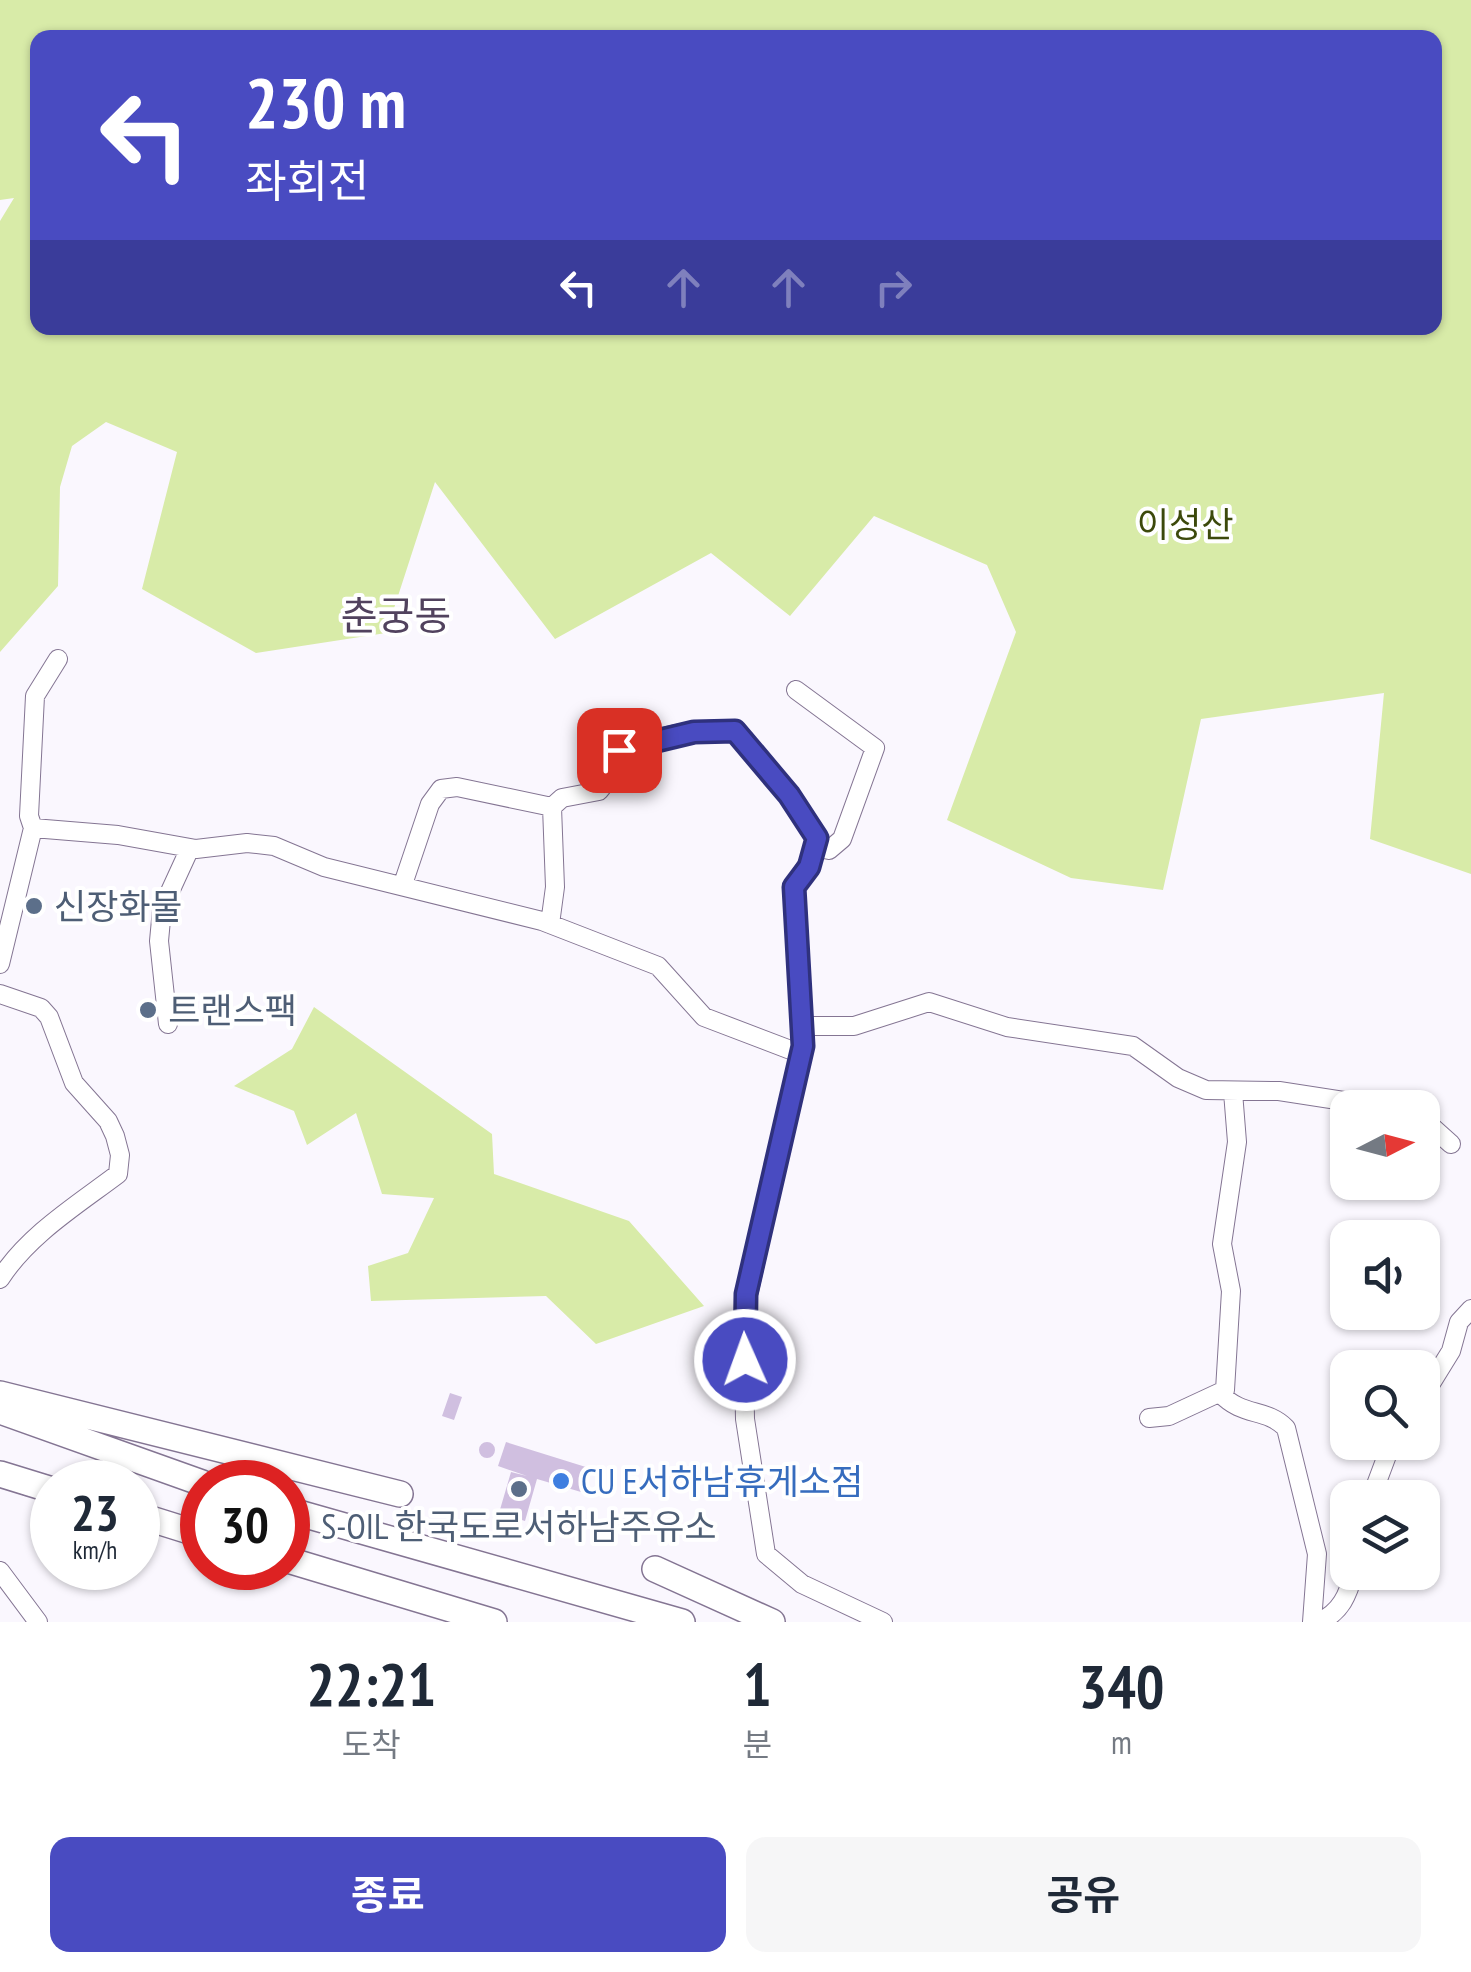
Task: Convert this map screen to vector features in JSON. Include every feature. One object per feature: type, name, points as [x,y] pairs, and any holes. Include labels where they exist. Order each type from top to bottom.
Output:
[{"type":"highway","points":[[0,1394],[400,1494]]},
{"type":"highway","points":[[0,1411],[180,1475]]},
{"type":"highway","points":[[0,1474],[30,1483]]},
{"type":"highway","points":[[310,1517],[498,1573],[682,1622]]},
{"type":"highway","points":[[310,1567],[494,1622]]},
{"type":"highway","points":[[654,1569],[772,1622]]},
{"type":"highway","points":[[498,1573],[627,1622]]},
{"type":"street","points":[[0,964],[33,828],[29,816],[35,696],[58,660]]},
{"type":"street","points":[[796,690],[876,748],[842,838],[828,850],[818,848]]},
{"type":"street","points":[[552,807],[562,798],[600,791],[611,776],[619,750],[666,736],[717,729],[735,731],[806,818],[818,848]]},
{"type":"street","points":[[403,884],[430,804],[441,789],[458,787],[552,807]]},
{"type":"street","points":[[550,924],[555,887],[552,807]]},
{"type":"street","points":[[33,828],[118,835],[190,848],[274,846],[324,867],[550,924],[658,966],[704,1017],[802,1054]]},
{"type":"street","points":[[168,1024],[159,941],[162,909],[190,848]]},
{"type":"street","points":[[818,848],[794,887],[802,1054],[743,1318],[745,1418],[756,1515],[766,1554],[778,1568],[882,1622]]},
{"type":"street","points":[[0,994],[40,1008],[49,1017],[74,1082],[108,1121],[120,1155],[118,1174],[55,1221],[11,1262],[0,1279]]},
{"type":"street","points":[[803,1026],[854,1026],[929,1002],[1007,1027],[1133,1046],[1178,1078],[1206,1090],[1279,1091],[1330,1099]]},
{"type":"street","points":[[1149,1418],[1169,1416],[1225,1390],[1230,1352],[1230,1291],[1222,1244],[1237,1142],[1233,1092]]},
{"type":"street","points":[[1440,1134],[1451,1144]]},
{"type":"street","points":[[1440,1369],[1451,1351],[1459,1322],[1471,1309]]},
{"type":"street","points":[[1220,1393],[1236,1410],[1274,1416],[1286,1428],[1316,1554],[1316,1622],[1332,1616],[1350,1590]]},
{"type":"street","points":[[0,1571],[38,1622]]},
{"type":"green space","name":"이성산","points":[[0,0],[1471,0],[1471,874],[1370,839],[1384,693],[1201,719],[1163,890],[1071,878],[947,820],[1016,632],[987,565],[874,516],[790,616],[711,553],[555,639],[435,482],[386,633],[256,653],[142,589],[177,452],[106,422],[72,446],[60,487],[58,586],[0,652],[0,221],[14,198],[0,200]]},
{"type":"green space","points":[[314,1007],[492,1134],[494,1174],[629,1221],[704,1306],[596,1344],[546,1296],[371,1301],[368,1266],[408,1253],[434,1198],[382,1194],[356,1113],[307,1145],[294,1111],[234,1086],[292,1049]]},
{"type":"building","points":[[450,1393],[462,1397],[454,1420],[442,1416]]},
{"type":"building","points":[[487,1442],[495,1450],[487,1458],[479,1450]]},
{"type":"building","points":[[506,1442],[589,1468],[581,1492],[537,1479],[525,1521],[499,1513],[511,1472],[527,1476],[498,1466]]},
{"type":"place","name":"신장화물","points":[[34,906]]},
{"type":"place","name":"트랜스팩","points":[[148,1010]]},
{"type":"place","name":"CU E서하남휴게소점","points":[[561,1481]]},
{"type":"place","name":"S-OIL 한국도로서하남주유소","points":[[519,1489]]},
{"type":"district","name":"춘궁동","points":[[396,615]]},
{"type":"route","points":[[619,750],[694,732],[735,731],[789,795],[817,838],[818,848],[794,887],[803,1046],[746,1294],[745,1360]]}]
